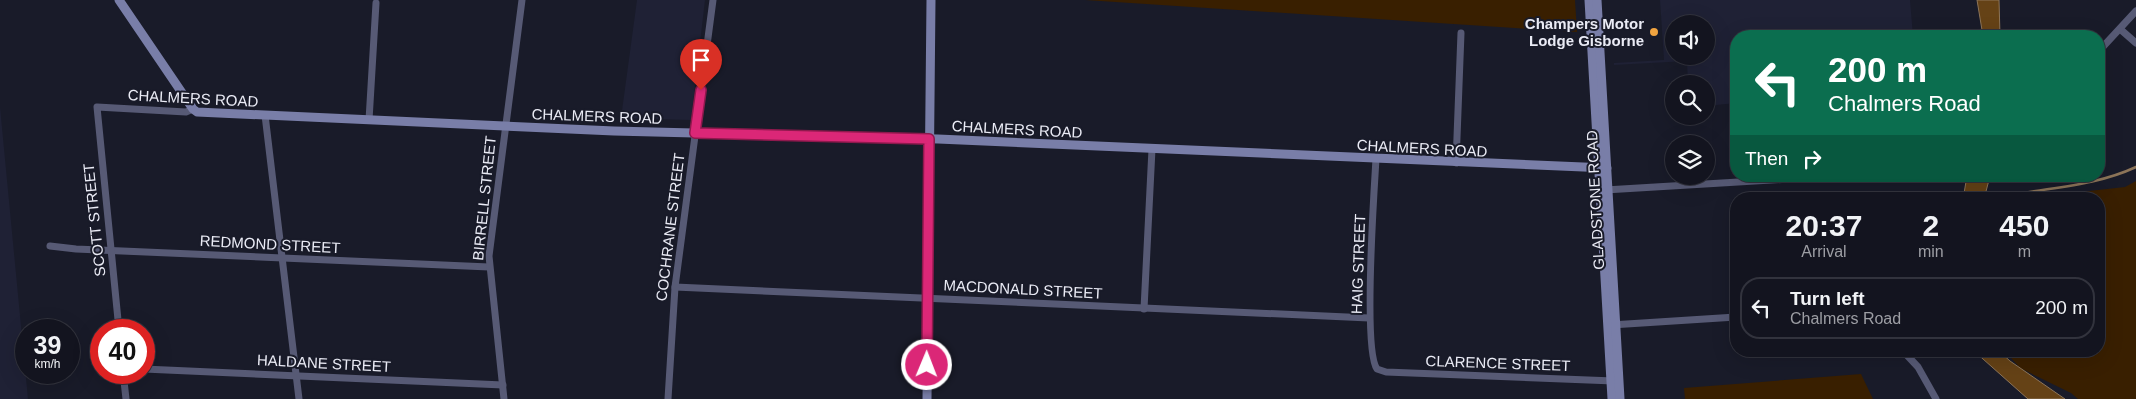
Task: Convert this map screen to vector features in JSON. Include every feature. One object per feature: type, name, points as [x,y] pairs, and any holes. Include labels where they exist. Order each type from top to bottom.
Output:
[{"type":"street","points":[[119,0],[193,109]]},
{"type":"street","name":"BIRRELL STREET","points":[[504,399],[490,267],[490,246],[522,0]]},
{"type":"street","name":"COCHRANE STREET","points":[[668,399],[675,287],[713,0]]},
{"type":"street","points":[[927,399],[931,0]]},
{"type":"street","name":"GLADSTONE ROAD","points":[[1588,0],[1603,169]]},
{"type":"street","name":"GLADSTONE ROAD","points":[[1597,0],[1603,169],[1615,381],[1620,399]]},
{"type":"street","points":[[370,120],[376,4]]},
{"type":"street","points":[[2105,45],[2136,11]]},
{"type":"street","points":[[2120,29],[2136,43]]},
{"type":"street","points":[[1456,163],[1461,33]]},
{"type":"street","name":"CHALMERS ROAD","points":[[97,107],[186,112],[193,109],[201,112],[505,126],[929,139],[1603,169]]},
{"type":"street","name":"SCOTT STREET","points":[[97,107],[118,319]]},
{"type":"street","points":[[266,115],[299,399]]},
{"type":"street","points":[[1144,309],[1152,149]]},
{"type":"street","name":"HAIG STREET","points":[[1376,159],[1370,318],[1372,353],[1377,369]]},
{"type":"street","points":[[1604,190],[1738,182]]},
{"type":"street","name":"REDMOND STREET","points":[[50,246],[490,267]]},
{"type":"street","name":"MACDONALD STREET","points":[[675,287],[1370,318]]},
{"type":"street","points":[[1612,325],[1730,317]]},
{"type":"street","points":[[1908,357],[1918,368],[1936,399]]},
{"type":"street","name":"CLARENCE STREET","points":[[1377,369],[1386,372],[1615,381]]},
{"type":"street","name":"HALDANE STREET","points":[[155,370],[503,385]]},
{"type":"street","name":"GLADSTONE ROAD","points":[[1612,399],[1615,381]]},
{"type":"street","points":[[124,384],[126,399]]},
{"type":"shaded area","points":[[637,0],[705,0],[691,120],[621,118]]},
{"type":"shaded area","points":[[1085,0],[1575,0],[1577,32]]},
{"type":"shaded area","points":[[1660,0],[1910,0],[1912,30],[1730,30],[1730,104],[1715,105],[1715,75],[1688,75],[1687,65],[1715,65],[1715,15],[1665,15],[1665,62],[1614,65],[1614,63],[1664,60]]},
{"type":"shaded area","points":[[1977,0],[1999,0],[2000,30],[1982,30]]},
{"type":"shaded area","points":[[0,107],[20,319],[15,319],[15,384],[27,384],[28,399],[0,399]]},
{"type":"shaded area","points":[[2136,181],[2136,399],[2078,399],[2071,393],[2020,368],[2010,357],[2105,357],[2105,192],[2080,192],[2125,187]]},
{"type":"shaded area","points":[[1966,182],[1988,182],[1986,192],[1964,192]]},
{"type":"shaded area","points":[[1981,357],[2006,357],[2065,399],[2028,399]]},
{"type":"shaded area","points":[[1861,374],[1873,399],[1685,399],[1684,388]]},
{"type":"waterway","points":[[2105,178],[2136,167]]},
{"type":"waterway","points":[[2030,192],[2088,182]]},
{"type":"place","name":"Champers Motor Lodge Gisborne","points":[[1654,32]]},
{"type":"route","points":[[701,90],[695,133],[929,139],[927,365]]}]
